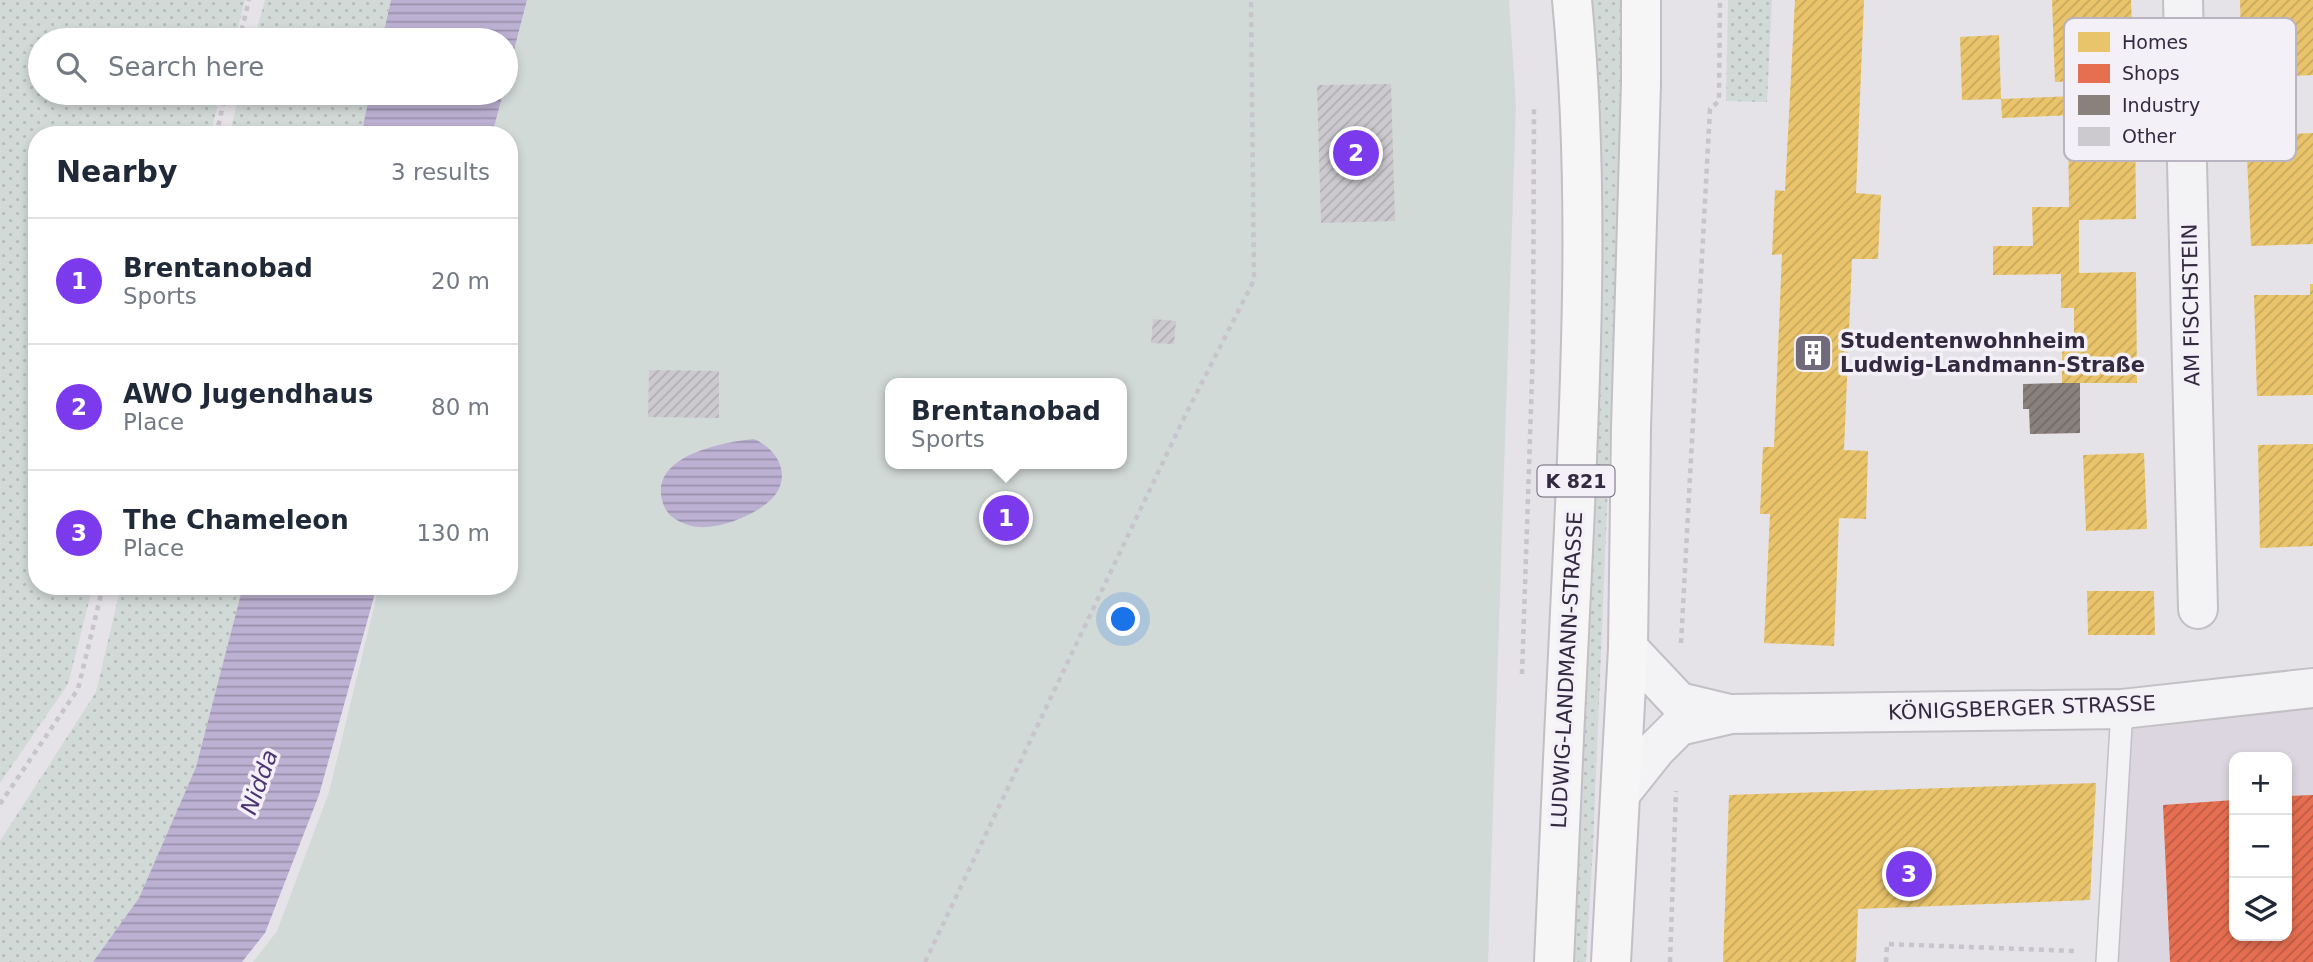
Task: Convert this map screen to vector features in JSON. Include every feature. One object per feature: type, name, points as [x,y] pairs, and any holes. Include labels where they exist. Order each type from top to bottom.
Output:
[{"type":"main road","name":"LUDWIG-LANDMANN-STRASSE","points":[[1554,962],[1584,257],[1582,128],[1572,0]]},
{"type":"main road","name":"K 821","points":[[1611,962],[1628,648],[1641,0]]},
{"type":"street","name":"AM FISCHSTEIN","points":[[2183,0],[2183,18]]},
{"type":"street","name":"AM FISCHSTEIN","points":[[2187,161],[2198,610]]},
{"type":"street","points":[[1620,793],[1679,714],[1628,648]]},
{"type":"street","name":"KÖNIGSBERGER STRASSE","points":[[1679,714],[2122,709],[2313,688]]},
{"type":"lane","points":[[2107,957],[2122,709]]},
{"type":"path","points":[[242,28],[249,0]]},
{"type":"path","points":[[925,962],[1183,420],[1254,280],[1251,0]]},
{"type":"path","points":[[1670,962],[1679,714],[1710,109],[1719,101],[1720,0]]},
{"type":"path","points":[[1521,685],[1533,350],[1534,96]]},
{"type":"path","points":[[218,126],[223,105]]},
{"type":"path","points":[[0,804],[78,689],[101,595]]},
{"type":"path","points":[[1886,962],[1887,944],[2107,957]]},
{"type":"shaded area","points":[[0,0],[245,0],[238,28],[28,28],[28,105],[218,105],[212,126],[28,126],[28,595],[91,595],[68,684],[0,783]]},
{"type":"shaded area","points":[[265,0],[391,0],[385,28],[257,28]]},
{"type":"shaded area","points":[[527,0],[1509,0],[1516,105],[1488,962],[253,962],[277,931],[329,792],[377,595],[518,595],[518,126],[494,126],[500,105],[518,105],[518,36]]},
{"type":"shaded area","points":[[1591,0],[1628,0],[1586,962],[1568,962]]},
{"type":"shaded area","points":[[1728,0],[1772,0],[1767,102],[1726,101]]},
{"type":"shaded area","points":[[237,105],[367,105],[363,126],[231,126]]},
{"type":"shaded area","points":[[119,595],[241,595],[196,767],[139,898],[93,962],[0,962],[0,841],[96,692]]},
{"type":"shaded area","points":[[2313,688],[2313,962],[2107,962],[2122,709]]},
{"type":"water","points":[[391,0],[527,0],[518,35],[518,28],[385,28]]},
{"type":"water","points":[[367,105],[500,105],[494,126],[363,126]]},
{"type":"water","points":[[754,439],[769,448],[781,470],[780,486],[768,502],[749,515],[713,526],[692,526],[669,514],[662,500],[662,485],[668,472],[678,462],[725,443]]},
{"type":"water","name":"Nidda","points":[[241,595],[375,595],[319,795],[265,933],[242,962],[93,962],[139,898],[196,767]]},
{"type":"building: Homes","name":"Studentenwohnheim Ludwig-Landmann-Straße","points":[[1795,0],[1864,0],[1856,193],[1881,195],[1878,259],[1852,259],[1844,450],[1868,451],[1866,519],[1839,518],[1834,646],[1764,643],[1770,514],[1760,514],[1763,447],[1774,447],[1782,254],[1772,255],[1775,190],[1785,191]]},
{"type":"building: Homes","points":[[2052,0],[2131,0],[2132,18],[2064,18],[2064,82],[2055,82]]},
{"type":"building: Homes","points":[[2240,0],[2313,0],[2313,75],[2296,76],[2296,18],[2240,18]]},
{"type":"building: Homes","points":[[1999,35],[2001,99],[1962,100],[1960,37]]},
{"type":"building: Homes","points":[[2064,96],[2064,115],[2002,118],[2001,99]]},
{"type":"building: Homes","points":[[2313,133],[2313,244],[2251,246],[2247,161],[2296,161],[2296,134]]},
{"type":"building: Homes","points":[[2068,161],[2135,161],[2136,219],[2079,220],[2079,273],[2136,272],[2137,383],[2062,383],[2062,337],[2074,337],[2074,308],[2061,308],[2061,274],[1993,275],[1993,246],[2033,246],[2032,207],[2069,207]]},
{"type":"building: Homes","points":[[2310,284],[2313,284],[2313,395],[2257,396],[2254,295],[2310,295]]},
{"type":"building: Homes","points":[[2313,444],[2313,546],[2260,548],[2258,445]]},
{"type":"building: Homes","points":[[2144,453],[2147,529],[2086,531],[2083,455]]},
{"type":"building: Homes","points":[[2087,591],[2154,591],[2155,635],[2088,635]]},
{"type":"building: Homes","points":[[2096,783],[2090,900],[1858,909],[1856,962],[1723,962],[1729,795]]},
{"type":"building: Shops","points":[[2313,795],[2313,962],[2170,962],[2163,805],[2229,800],[2229,941],[2292,941],[2292,796]]},
{"type":"building: Industry","points":[[2080,383],[2080,433],[2030,434],[2029,409],[2023,409],[2023,384]]},
{"type":"building: Other","points":[[1391,84],[1395,221],[1321,223],[1317,85]]},
{"type":"building: Other","points":[[1153,319],[1176,321],[1174,344],[1151,343]]},
{"type":"building: Other","points":[[649,370],[719,371],[719,418],[648,417]]},
{"type":"place","name":"AWO Jugendhaus","points":[[1356,153]]},
{"type":"place","name":"Studentenwohnheim Ludwig-Landmann-Straße","points":[[1813,353]]},
{"type":"place","name":"Brentanobad","points":[[1006,518]]},
{"type":"place","name":"The Chameleon","points":[[1909,874]]}]
